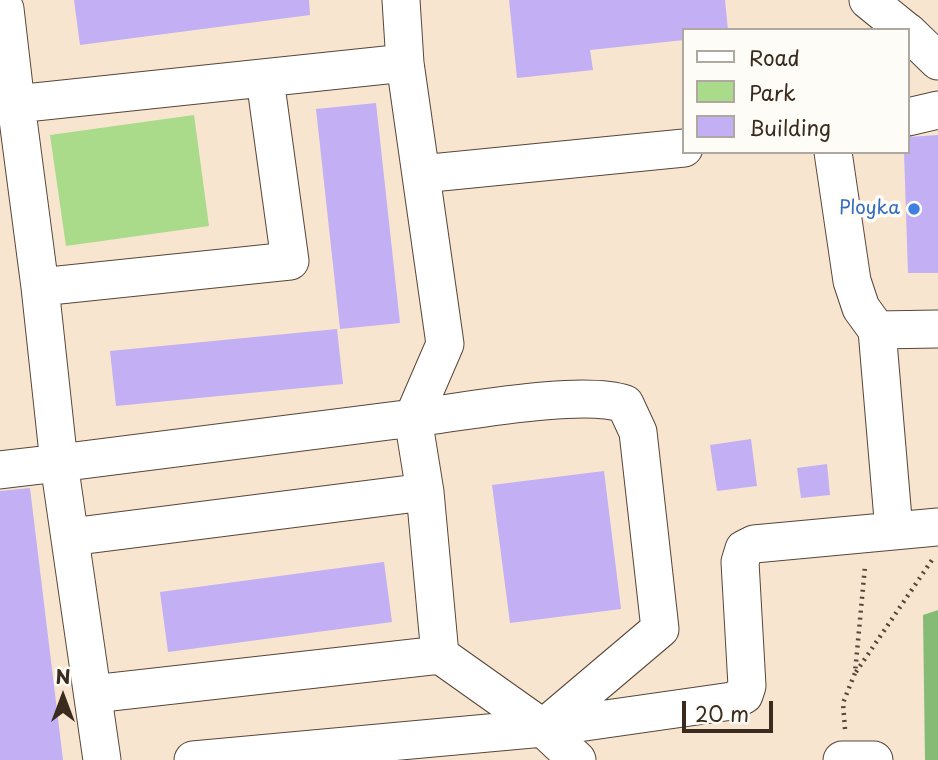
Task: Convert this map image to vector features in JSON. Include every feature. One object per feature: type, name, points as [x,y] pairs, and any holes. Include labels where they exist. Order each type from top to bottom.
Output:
[{"type":"lane","points":[[401,0],[405,63],[445,344],[413,418],[425,492],[440,655]]},
{"type":"lane","points":[[869,0],[903,28]]},
{"type":"lane","points":[[3,6],[40,288],[59,463],[102,760]]},
{"type":"lane","points":[[910,34],[938,61]]},
{"type":"lane","points":[[16,104],[405,63]]},
{"type":"lane","points":[[40,288],[290,261],[265,79]]},
{"type":"lane","points":[[910,117],[938,110]]},
{"type":"lane","points":[[421,174],[682,148]]},
{"type":"lane","points":[[833,154],[852,281],[860,308],[877,330],[879,532]]},
{"type":"lane","points":[[877,330],[938,329]]},
{"type":"lane","points":[[0,470],[526,404],[609,398],[625,404],[638,432],[660,629],[543,728]]},
{"type":"lane","points":[[70,537],[425,492]]},
{"type":"lane","points":[[193,760],[543,728],[732,701],[744,695],[747,686],[740,562],[744,549],[754,544],[938,527]]},
{"type":"lane","points":[[93,694],[440,655],[543,728],[577,760]]},
{"type":"lane","points":[[844,760],[874,760]]},
{"type":"path","points":[[855,673],[866,554],[879,532]]},
{"type":"path","points":[[844,760],[843,703],[855,673],[938,550]]},
{"type":"green space","points":[[194,115],[209,226],[66,246],[50,135]]},
{"type":"green space","points":[[938,610],[938,760],[925,760],[923,615]]},
{"type":"building","points":[[74,0],[309,0],[310,15],[80,45]]},
{"type":"building","points":[[509,0],[725,0],[728,28],[682,28],[682,40],[590,50],[593,70],[517,78]]},
{"type":"building","points":[[376,103],[400,323],[340,329],[316,109]]},
{"type":"building","points":[[938,135],[938,273],[908,273],[904,154],[910,154],[910,137]]},
{"type":"building","points":[[337,329],[343,384],[116,406],[110,351]]},
{"type":"building","points":[[751,439],[757,486],[717,491],[710,445]]},
{"type":"building","points":[[827,464],[830,495],[801,498],[797,468]]},
{"type":"building","points":[[604,471],[621,609],[510,623],[492,485]]},
{"type":"building","points":[[30,488],[63,760],[0,760],[0,491]]},
{"type":"building","points":[[384,562],[392,622],[168,652],[160,592]]},
{"type":"place","name":"Ployka","points":[[914,209]]}]
